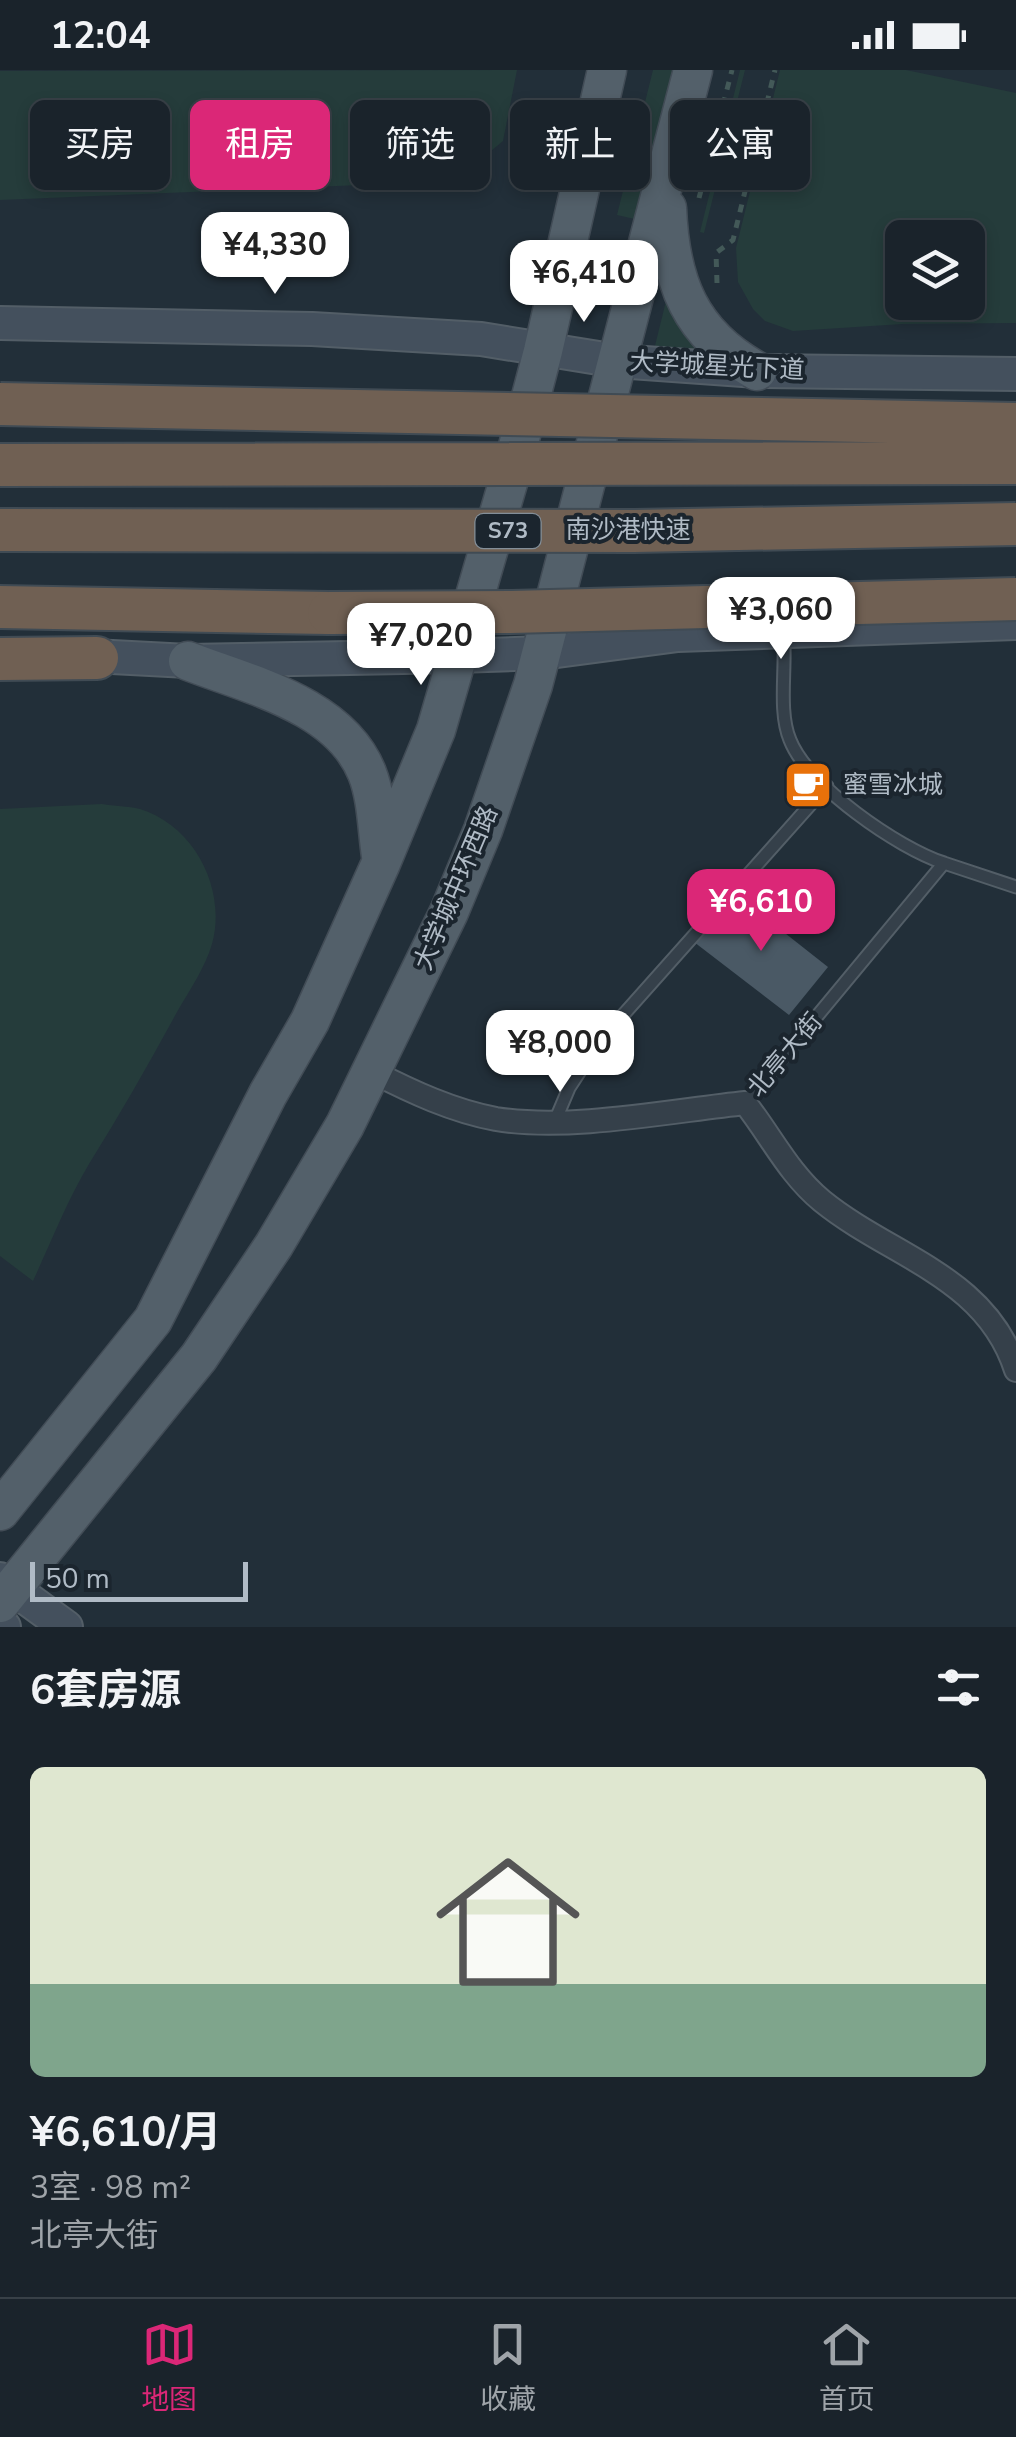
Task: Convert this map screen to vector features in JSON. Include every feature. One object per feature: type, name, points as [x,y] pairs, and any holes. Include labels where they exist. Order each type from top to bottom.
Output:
[{"type":"highway","points":[[0,404],[1016,424]]},
{"type":"highway","points":[[0,465],[1016,464]]},
{"type":"highway","name":"南沙港快速","points":[[0,530],[634,531],[1016,524]]},
{"type":"highway","points":[[0,607],[493,612],[1016,599]]},
{"type":"highway","points":[[0,660],[98,658]]},
{"type":"main road","points":[[0,1511],[153,1320],[310,1020],[381,863],[436,730],[458,656],[543,351],[607,70]]},
{"type":"main road","name":"大学城中环西路","points":[[5,1590],[199,1357],[312,1184],[373,1072],[449,912],[483,830],[542,653],[693,70]]},
{"type":"main road","points":[[666,173],[670,256],[678,284],[711,338],[757,371]]},
{"type":"main road","name":"大学城星光下道","points":[[0,324],[312,329],[481,340],[617,361],[757,371],[1016,374]]},
{"type":"main road","points":[[0,648],[98,658],[188,661],[458,656],[542,653],[678,635],[1016,622]]},
{"type":"main road","points":[[188,661],[275,695],[315,714],[340,732],[356,750],[368,775],[381,863]]},
{"type":"main road","points":[[5,1590],[66,1627]]},
{"type":"street","name":"北亭大街","points":[[373,1072],[418,1095],[498,1119],[555,1122],[745,1103]]},
{"type":"street","points":[[745,1103],[796,1176],[820,1199],[980,1306],[1004,1337],[1016,1370]]},
{"type":"lane","points":[[784,648],[788,737],[797,754],[827,786],[900,845],[1016,887]]},
{"type":"lane","points":[[555,1122],[569,1088],[599,1042],[827,786]]},
{"type":"lane","name":"北亭大街","points":[[745,1103],[944,863]]},
{"type":"path","points":[[722,296],[716,253],[734,240],[775,70]]},
{"type":"green space","points":[[517,70],[503,141],[490,152],[490,100],[350,100],[350,185],[330,186],[330,100],[190,100],[190,190],[239,190],[0,200],[0,71]]},
{"type":"green space","points":[[653,70],[677,70],[650,177],[650,100],[646,100]]},
{"type":"green space","points":[[740,70],[745,70],[737,100],[733,100]]},
{"type":"green space","points":[[780,70],[906,70],[1016,93],[1016,323],[903,324],[793,331],[765,321],[753,309],[738,282],[736,248],[750,190],[810,190],[810,100],[773,100]]},
{"type":"green space","points":[[623,190],[647,190],[639,220],[617,215]]},
{"type":"green space","points":[[710,190],[715,190],[704,233],[700,232]]},
{"type":"green space","points":[[609,250],[631,255],[614,296],[606,294],[601,286]]},
{"type":"green space","points":[[670,298],[723,362],[651,362]]},
{"type":"green space","points":[[102,804],[140,809],[160,817],[191,845],[210,882],[215,903],[212,944],[201,971],[81,1178],[33,1281],[0,1256],[0,809]]},
{"type":"building","points":[[733,892],[828,967],[789,1015],[694,942]]},
{"type":"place","name":"蜜雪冰城","points":[[808,785]]}]
